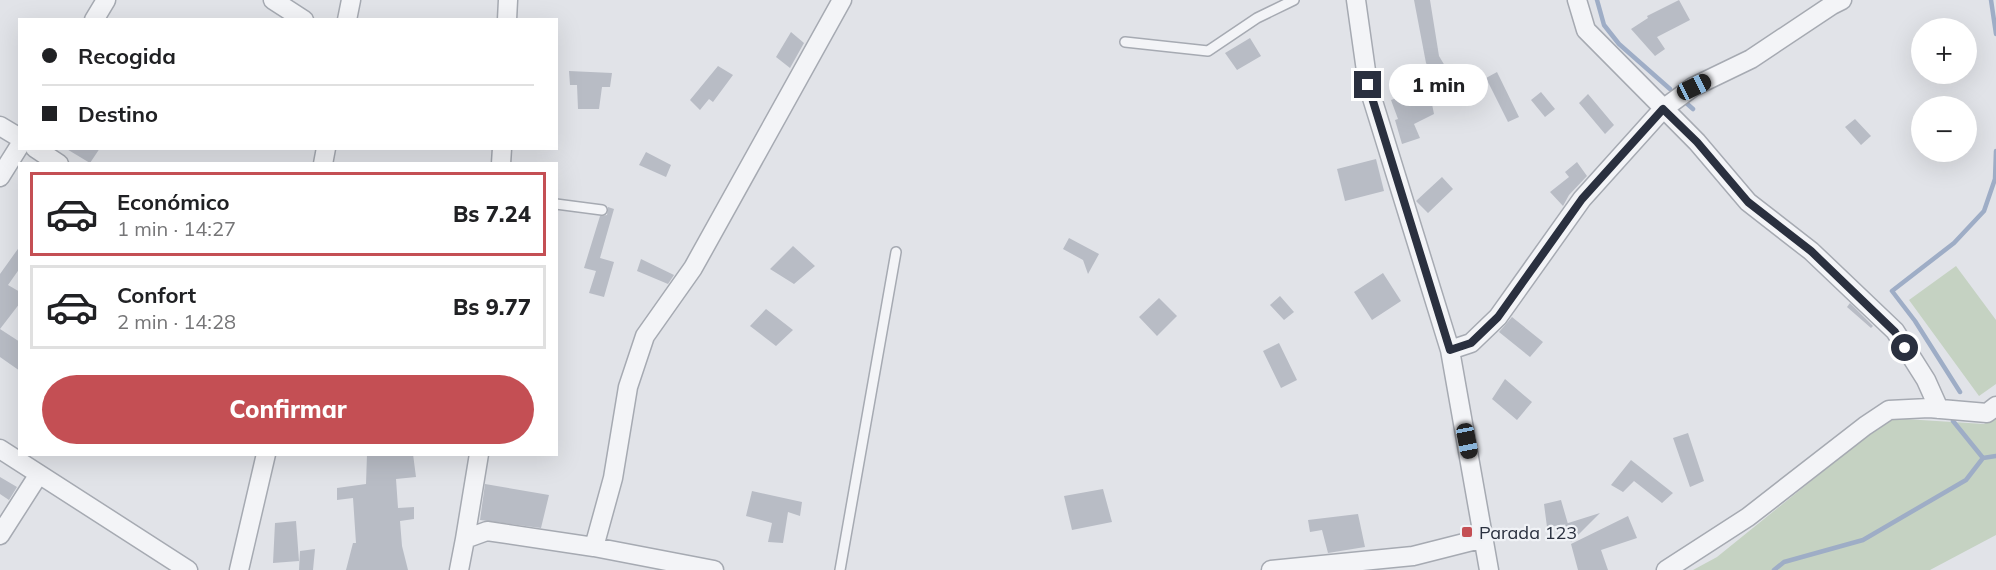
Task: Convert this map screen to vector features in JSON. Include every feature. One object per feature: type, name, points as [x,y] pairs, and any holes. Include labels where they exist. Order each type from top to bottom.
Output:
[{"type":"street","points":[[95,18],[106,0]]},
{"type":"street","points":[[273,0],[301,18]]},
{"type":"street","points":[[347,18],[351,0]]},
{"type":"street","points":[[507,18],[508,0]]},
{"type":"street","points":[[594,547],[612,477],[628,387],[645,336],[693,268],[842,0]]},
{"type":"street","points":[[1356,0],[1368,85],[1450,350],[1489,570]]},
{"type":"street","points":[[1577,0],[1586,30],[1697,142],[1748,202],[1811,251],[1895,332],[1926,380],[1939,409]]},
{"type":"street","points":[[1450,350],[1471,343],[1498,317],[1582,199],[1663,109],[1694,87],[1751,59],[1842,0]]},
{"type":"street","points":[[0,126],[18,137]]},
{"type":"street","points":[[0,177],[18,148]]},
{"type":"street","points":[[38,150],[55,162]]},
{"type":"street","points":[[1666,570],[1748,517],[1889,410],[1939,409],[1987,413],[1996,406]]},
{"type":"street","points":[[10,450],[39,474],[189,570]]},
{"type":"street","points":[[239,570],[266,456]]},
{"type":"street","points":[[459,570],[479,456]]},
{"type":"street","points":[[0,536],[39,474]]},
{"type":"street","points":[[465,538],[486,531],[594,547],[714,570]]},
{"type":"street","points":[[1271,570],[1413,556],[1484,538]]},
{"type":"lane","points":[[1125,42],[1208,51],[1257,18],[1294,0]]},
{"type":"lane","points":[[558,204],[603,210]]},
{"type":"lane","points":[[840,570],[896,252]]},
{"type":"green space","points":[[1956,266],[1996,320],[1996,384],[1979,396],[1909,300]]},
{"type":"green space","points":[[1996,415],[1996,535],[1930,570],[1693,570],[1717,557],[1889,418],[1984,424]]},
{"type":"building","points":[[1414,0],[1430,0],[1439,56],[1460,91],[1432,104],[1434,114],[1414,124],[1420,138],[1402,144],[1395,120],[1398,119],[1391,100],[1405,95],[1407,100],[1439,86],[1426,63]]},
{"type":"building","points":[[1679,0],[1690,20],[1657,37],[1665,49],[1655,56],[1631,29],[1648,18],[1647,16]]},
{"type":"building","points":[[791,32],[804,43],[790,68],[776,57]]},
{"type":"building","points":[[1250,38],[1261,56],[1237,70],[1225,53]]},
{"type":"building","points":[[718,66],[733,75],[713,102],[709,99],[700,110],[690,100]]},
{"type":"building","points":[[569,71],[612,73],[610,87],[602,87],[599,109],[578,109],[577,85],[570,85]]},
{"type":"building","points":[[1497,72],[1519,117],[1508,122],[1486,78]]},
{"type":"building","points":[[1541,92],[1555,109],[1545,117],[1531,100]]},
{"type":"building","points":[[1588,94],[1614,125],[1605,134],[1579,103]]},
{"type":"building","points":[[1855,119],[1871,136],[1861,145],[1845,127]]},
{"type":"building","points":[[68,150],[99,150],[88,162]]},
{"type":"building","points":[[646,152],[671,165],[666,177],[639,165]]},
{"type":"building","points":[[1376,159],[1384,191],[1345,201],[1337,169]]},
{"type":"building","points":[[1577,162],[1587,176],[1569,195],[1563,206],[1550,192],[1569,177],[1565,172]]},
{"type":"building","points":[[1442,177],[1453,189],[1428,213],[1416,201]]},
{"type":"building","points":[[608,207],[614,209],[600,258],[614,262],[604,297],[589,293],[596,271],[584,268],[600,216],[607,215]]},
{"type":"building","points":[[1069,238],[1099,254],[1088,274],[1083,260],[1063,249]]},
{"type":"building","points":[[793,246],[815,266],[794,284],[770,269]]},
{"type":"building","points":[[18,249],[18,271],[8,285],[18,291],[18,306],[0,329],[0,274]]},
{"type":"building","points":[[641,259],[674,275],[668,284],[637,271]]},
{"type":"building","points":[[1383,273],[1401,301],[1372,320],[1354,292]]},
{"type":"building","points":[[1280,296],[1294,312],[1284,320],[1270,305]]},
{"type":"building","points":[[1159,298],[1177,316],[1157,336],[1139,317]]},
{"type":"building","points":[[1850,303],[1873,326],[1871,328],[1847,307]]},
{"type":"building","points":[[766,309],[793,330],[776,346],[750,326]]},
{"type":"building","points":[[1512,317],[1543,342],[1530,357],[1499,332]]},
{"type":"building","points":[[0,329],[18,341],[18,370],[0,357]]},
{"type":"building","points":[[1279,343],[1297,380],[1281,388],[1263,351]]},
{"type":"building","points":[[1505,379],[1532,402],[1517,420],[1492,399]]},
{"type":"building","points":[[1688,433],[1704,481],[1690,487],[1673,438]]},
{"type":"building","points":[[367,456],[413,456],[416,477],[396,479],[398,508],[414,507],[414,519],[400,521],[402,546],[408,570],[346,570],[353,543],[356,543],[353,498],[337,500],[337,488],[366,484]]},
{"type":"building","points":[[1631,460],[1673,493],[1662,503],[1634,481],[1623,492],[1611,485]]},
{"type":"building","points":[[0,477],[17,487],[9,500],[0,494]]},
{"type":"building","points":[[485,484],[549,495],[541,528],[480,520]]},
{"type":"building","points":[[1103,489],[1112,522],[1072,530],[1064,496]]},
{"type":"building","points":[[752,491],[802,502],[800,516],[788,512],[783,543],[768,542],[772,523],[746,516]]},
{"type":"building","points":[[1561,500],[1568,524],[1547,527],[1544,504]]},
{"type":"building","points":[[1600,513],[1571,542],[1565,524]]},
{"type":"building","points":[[1358,514],[1365,547],[1328,553],[1322,530],[1310,532],[1308,520]]},
{"type":"building","points":[[1628,516],[1637,538],[1601,550],[1608,570],[1578,570],[1571,544]]},
{"type":"building","points":[[296,521],[299,561],[273,563],[275,523]]},
{"type":"building","points":[[315,549],[313,570],[299,570],[300,551]]},
{"type":"waterway","points":[[1597,0],[1604,25],[1619,44],[1670,89]]},
{"type":"waterway","points":[[1991,0],[1996,34]]},
{"type":"waterway","points":[[1684,101],[1693,109]]},
{"type":"waterway","points":[[1960,392],[1915,321],[1892,291],[1954,243],[1984,211],[1995,179],[1996,151]]},
{"type":"waterway","points":[[1953,421],[1983,458]]},
{"type":"waterway","points":[[1774,570],[1784,562],[1863,540],[1966,480],[1983,458],[1996,456]]},
{"type":"place","name":"Parada 123","points":[[1467,532]]},
{"type":"route","points":[[1368,85],[1450,350],[1471,343],[1498,317],[1582,199],[1663,109],[1697,142],[1748,202],[1811,251],[1895,332],[1905,348]]}]
